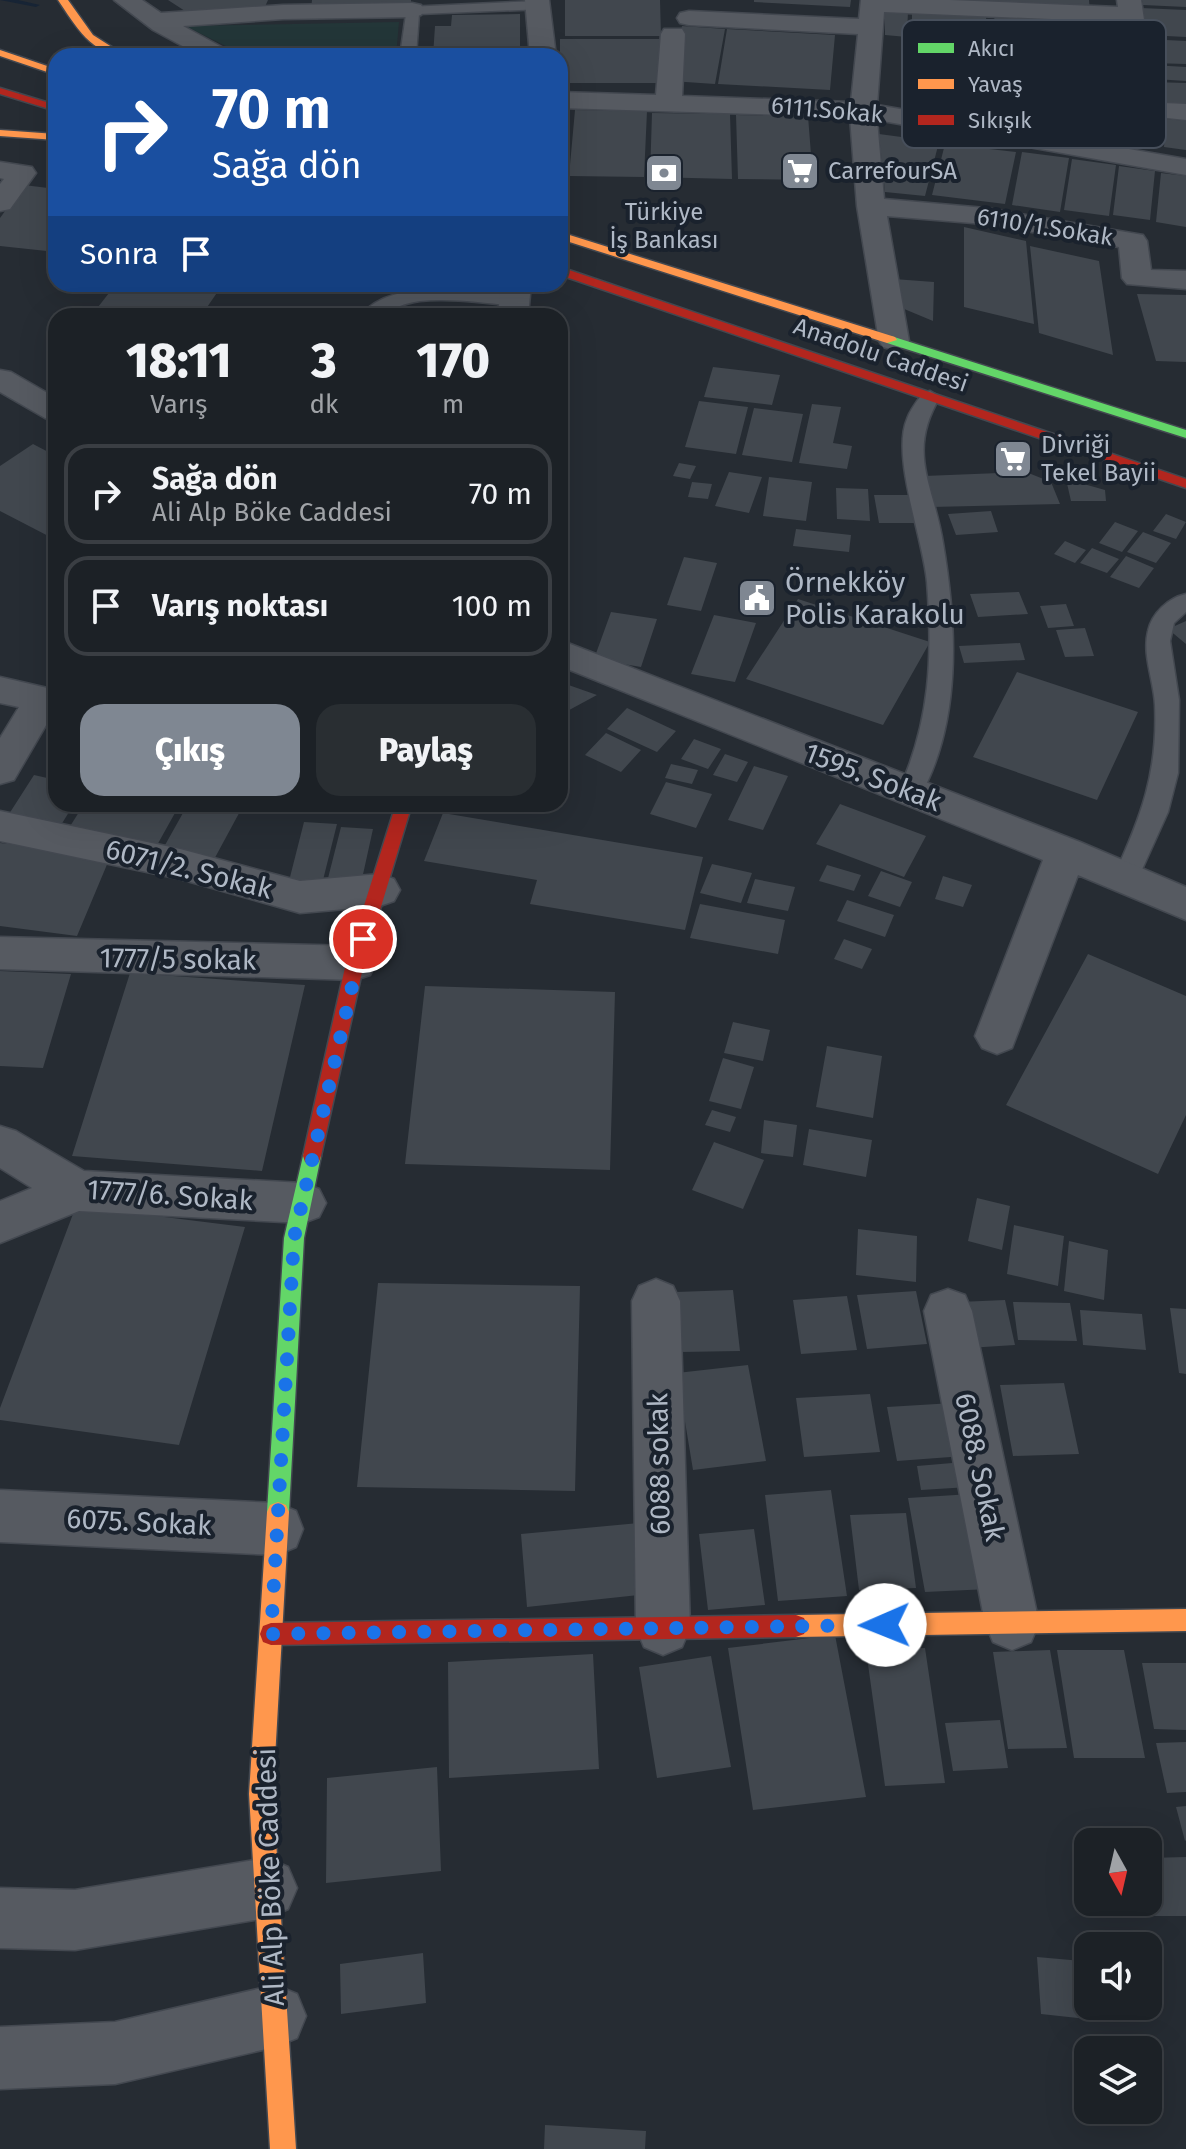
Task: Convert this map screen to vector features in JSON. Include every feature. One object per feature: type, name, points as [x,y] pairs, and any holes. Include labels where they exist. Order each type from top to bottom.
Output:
[{"type":"main road","points":[[63,0],[89,37],[108,48]]},
{"type":"main road","points":[[0,53],[48,69]]},
{"type":"main road","points":[[0,91],[48,106]]},
{"type":"main road","points":[[0,133],[48,136]]},
{"type":"main road","name":"Anadolu Caddesi","points":[[568,238],[1186,434]]},
{"type":"main road","name":"Anadolu Caddesi","points":[[568,274],[1186,484]]},
{"type":"main road","name":"Ali Alp Böke Caddesi","points":[[283,2149],[261,1794],[294,1238],[355,963],[402,812]]},
{"type":"main road","points":[[271,1634],[1186,1620]]},
{"type":"street","points":[[126,0],[156,21],[205,48]]},
{"type":"street","points":[[537,3],[542,48]]},
{"type":"street","points":[[669,101],[681,26],[978,4],[1130,8]]},
{"type":"street","points":[[156,21],[283,12],[412,10]]},
{"type":"street","points":[[872,10],[863,110],[871,206],[894,341]]},
{"type":"street","name":"6111.Sokak","points":[[568,100],[669,101],[863,110],[902,117]]},
{"type":"street","points":[[1166,111],[1186,112]]},
{"type":"street","name":"6111.Sokak","points":[[1078,148],[1186,167]]},
{"type":"street","points":[[0,170],[22,173],[0,203]]},
{"type":"street","name":"6110/1.Sokak","points":[[871,206],[985,216],[1133,241],[1137,278],[1186,280]]},
{"type":"street","points":[[0,379],[48,406]]},
{"type":"street","name":"1595. Sokak","points":[[568,655],[1066,853],[1186,904]]},
{"type":"street","points":[[0,690],[43,699],[0,770]]},
{"type":"street","name":"6071/2. Sokak","points":[[0,826],[180,864],[300,897],[380,890]]},
{"type":"street","points":[[997,1036],[1066,853]]},
{"type":"street","name":"1777/5 sokak","points":[[0,953],[355,963]]},
{"type":"street","name":"1777/6. Sokak","points":[[0,1145],[77,1191],[303,1203]]},
{"type":"street","points":[[1,1225],[77,1191]]},
{"type":"street","name":"6088 sokak","points":[[656,1301],[663,1628]]},
{"type":"street","name":"6088. Sokak","points":[[948,1311],[1012,1623]]},
{"type":"street","name":"6075. Sokak","points":[[0,1516],[277,1529]]},
{"type":"street","points":[[0,1918],[75,1920],[267,1888]]},
{"type":"street","points":[[0,2058],[115,2053],[275,2016]]},
{"type":"lane","points":[[409,48],[412,10],[537,3]]},
{"type":"lane","points":[[381,308],[416,296],[515,300]]},
{"type":"lane","points":[[910,792],[925,759],[941,686],[936,568],[911,452],[916,420],[930,397]]},
{"type":"lane","points":[[1126,878],[1164,789],[1177,715],[1158,643],[1159,630],[1172,610],[1186,601]]},
{"type":"shaded area","points":[[399,22],[397,48],[230,48],[185,26]]},
{"type":"building","points":[[168,0],[268,0],[264,9],[185,11]]},
{"type":"building","points":[[312,0],[411,0],[411,6],[311,9]]},
{"type":"building","points":[[565,0],[660,0],[661,36],[565,36]]},
{"type":"building","points":[[754,0],[851,0],[850,7]]},
{"type":"building","points":[[987,0],[1089,0],[1090,12],[988,7]]},
{"type":"building","points":[[1142,0],[1186,0],[1186,7],[1143,5]]},
{"type":"building","points":[[1141,8],[1186,10],[1186,37],[1166,36],[1166,20],[1144,20]]},
{"type":"building","points":[[885,10],[908,11],[908,20],[902,20],[902,37],[885,35]]},
{"type":"building","points":[[912,11],[986,15],[986,20],[912,20]]},
{"type":"building","points":[[520,14],[520,48],[434,48],[435,26],[451,26],[452,15]]},
{"type":"building","points":[[994,14],[1051,17],[1051,20],[994,20]]},
{"type":"building","points":[[1056,16],[1119,20],[1056,20]]},
{"type":"building","points":[[682,26],[725,29],[715,84],[671,81]]},
{"type":"building","points":[[727,29],[835,35],[830,90],[718,84]]},
{"type":"building","points":[[560,39],[661,39],[663,83],[568,83],[568,48],[560,48]]},
{"type":"building","points":[[1166,40],[1186,41],[1186,64],[1166,63]]},
{"type":"building","points":[[1166,66],[1186,67],[1186,81],[1166,80]]},
{"type":"building","points":[[1166,82],[1186,83],[1186,108],[1166,106]]},
{"type":"building","points":[[575,110],[647,111],[644,177],[569,176]]},
{"type":"building","points":[[652,113],[730,114],[732,179],[650,177]]},
{"type":"building","points":[[736,115],[808,116],[813,180],[738,179]]},
{"type":"building","points":[[1166,119],[1186,121],[1186,150],[1166,147]]},
{"type":"building","points":[[879,134],[902,137],[902,148],[937,148],[925,196],[885,192]]},
{"type":"building","points":[[944,148],[1016,152],[1005,204],[932,195]]},
{"type":"building","points":[[1022,152],[1069,158],[1060,212],[1012,205]]},
{"type":"building","points":[[1072,159],[1116,165],[1109,216],[1064,210]]},
{"type":"building","points":[[1119,166],[1155,171],[1150,220],[1113,215]]},
{"type":"building","points":[[1161,173],[1186,176],[1186,227],[1156,222]]},
{"type":"building","points":[[24,185],[48,188],[48,251],[0,246],[0,218]]},
{"type":"building","points":[[964,227],[1026,241],[1034,324],[964,307]]},
{"type":"building","points":[[1030,246],[1099,261],[1113,355],[1039,333]]},
{"type":"building","points":[[894,279],[934,282],[933,321],[897,306]]},
{"type":"building","points":[[110,292],[218,292],[206,308],[97,308]]},
{"type":"building","points":[[1137,294],[1186,295],[1186,362],[1156,361]]},
{"type":"building","points":[[713,367],[780,375],[772,405],[704,397]]},
{"type":"building","points":[[699,401],[748,407],[736,454],[685,447]]},
{"type":"building","points":[[812,404],[841,407],[833,443],[852,446],[847,469],[799,463]]},
{"type":"building","points":[[754,408],[803,414],[792,462],[742,455]]},
{"type":"building","points":[[33,444],[48,452],[48,536],[0,511],[0,466]]},
{"type":"building","points":[[679,463],[696,466],[690,479],[673,476]]},
{"type":"building","points":[[729,472],[762,477],[749,513],[715,506]]},
{"type":"building","points":[[1026,472],[1051,482],[1060,504],[931,507],[924,476]]},
{"type":"building","points":[[769,477],[812,482],[806,521],[763,516]]},
{"type":"building","points":[[1066,479],[1105,490],[1106,501],[1071,501]]},
{"type":"building","points":[[692,482],[712,484],[708,499],[688,497]]},
{"type":"building","points":[[836,488],[868,489],[870,521],[837,519]]},
{"type":"building","points":[[874,495],[913,495],[917,523],[879,523]]},
{"type":"building","points":[[991,511],[998,532],[956,535],[948,514]]},
{"type":"building","points":[[1166,514],[1186,522],[1176,539],[1153,531]]},
{"type":"building","points":[[1115,522],[1138,531],[1122,552],[1099,543]]},
{"type":"building","points":[[796,529],[851,535],[849,552],[793,546]]},
{"type":"building","points":[[1143,532],[1171,543],[1156,563],[1127,552]]},
{"type":"building","points":[[1065,541],[1086,550],[1075,563],[1054,554]]},
{"type":"building","points":[[1092,548],[1119,559],[1107,573],[1080,563]]},
{"type":"building","points":[[1126,556],[1154,568],[1139,588],[1110,577]]},
{"type":"building","points":[[684,557],[717,563],[701,611],[667,605]]},
{"type":"building","points":[[1019,592],[1028,614],[978,617],[970,594]]},
{"type":"building","points":[[798,599],[930,642],[883,725],[746,679]]},
{"type":"building","points":[[1066,604],[1074,626],[1048,628],[1040,606]]},
{"type":"building","points":[[611,612],[657,619],[641,667],[594,659]]},
{"type":"building","points":[[714,615],[756,623],[735,682],[691,674]]},
{"type":"building","points":[[1186,621],[1186,644],[1168,629]]},
{"type":"building","points":[[1085,628],[1094,656],[1065,657],[1056,630]]},
{"type":"building","points":[[1020,643],[1025,660],[964,663],[959,646]]},
{"type":"building","points":[[1017,672],[1138,712],[1097,800],[973,757]]},
{"type":"building","points":[[568,685],[597,695],[568,711]]},
{"type":"building","points":[[627,708],[676,731],[657,752],[607,729]]},
{"type":"building","points":[[606,733],[641,750],[621,772],[585,755]]},
{"type":"building","points":[[694,739],[721,749],[708,769],[681,759]]},
{"type":"building","points":[[725,754],[748,762],[737,782],[713,775]]},
{"type":"building","points":[[671,764],[698,770],[692,784],[665,778]]},
{"type":"building","points":[[754,766],[788,776],[763,830],[728,820]]},
{"type":"building","points":[[34,775],[48,778],[48,812],[69,812],[61,825],[9,814]]},
{"type":"building","points":[[666,782],[712,794],[696,828],[650,814]]},
{"type":"building","points":[[840,804],[926,836],[904,877],[816,844]]},
{"type":"building","points":[[79,812],[176,812],[156,847],[69,828]]},
{"type":"building","points":[[184,812],[240,812],[211,865],[160,854]]},
{"type":"building","points":[[443,813],[703,857],[685,930],[530,904],[537,880],[424,861]]},
{"type":"building","points":[[304,822],[337,824],[322,884],[289,881]]},
{"type":"building","points":[[341,827],[373,829],[360,888],[326,886]]},
{"type":"building","points":[[0,843],[111,855],[77,936],[0,926]]},
{"type":"building","points":[[712,864],[752,873],[741,903],[700,893]]},
{"type":"building","points":[[827,865],[861,875],[854,891],[819,881]]},
{"type":"building","points":[[881,871],[912,882],[900,907],[868,896]]},
{"type":"building","points":[[943,876],[972,885],[963,907],[935,899]]},
{"type":"building","points":[[755,879],[795,887],[788,911],[747,903]]},
{"type":"building","points":[[847,900],[894,915],[885,937],[837,921]]},
{"type":"building","points":[[700,904],[785,920],[778,954],[690,938]]},
{"type":"building","points":[[844,939],[872,949],[862,969],[834,959]]},
{"type":"building","points":[[1088,954],[1186,996],[1186,1115],[1158,1174],[1006,1105]]},
{"type":"building","points":[[0,971],[71,974],[43,1068],[0,1066]]},
{"type":"building","points":[[130,973],[305,985],[262,1171],[72,1156]]},
{"type":"building","points":[[425,986],[615,992],[610,1170],[405,1164]]},
{"type":"building","points":[[733,1022],[770,1030],[763,1061],[724,1053]]},
{"type":"building","points":[[827,1046],[882,1056],[873,1118],[816,1107]]},
{"type":"building","points":[[723,1058],[754,1067],[741,1109],[709,1101]]},
{"type":"building","points":[[712,1110],[736,1117],[730,1132],[705,1125]]},
{"type":"building","points":[[764,1120],[797,1125],[793,1157],[761,1153]]},
{"type":"building","points":[[809,1129],[872,1140],[866,1177],[803,1165]]},
{"type":"building","points":[[714,1142],[764,1160],[743,1209],[692,1190]]},
{"type":"building","points":[[977,1198],[1010,1206],[1002,1250],[968,1241]]},
{"type":"building","points":[[76,1206],[245,1227],[179,1445],[0,1420],[0,1408]]},
{"type":"building","points":[[1014,1225],[1064,1236],[1058,1286],[1007,1274]]},
{"type":"building","points":[[858,1229],[917,1236],[916,1282],[856,1275]]},
{"type":"building","points":[[1069,1241],[1108,1250],[1104,1300],[1064,1291]]},
{"type":"building","points":[[378,1283],[580,1286],[575,1491],[357,1487]]},
{"type":"building","points":[[733,1290],[740,1351],[681,1352],[676,1292]]},
{"type":"building","points":[[916,1291],[927,1344],[867,1349],[857,1295]]},
{"type":"building","points":[[847,1296],[857,1350],[801,1354],[793,1300]]},
{"type":"building","points":[[1005,1300],[1015,1345],[968,1348],[959,1302]]},
{"type":"building","points":[[1013,1302],[1070,1303],[1077,1341],[1018,1340]]},
{"type":"building","points":[[1170,1308],[1186,1309],[1186,1374],[1179,1373]]},
{"type":"building","points":[[1080,1310],[1142,1314],[1146,1350],[1083,1345]]},
{"type":"building","points":[[748,1365],[766,1461],[693,1470],[677,1373]]},
{"type":"building","points":[[1064,1383],[1079,1454],[1013,1456],[1000,1385]]},
{"type":"building","points":[[870,1394],[880,1452],[804,1457],[796,1398]]},
{"type":"building","points":[[953,1403],[964,1456],[897,1461],[887,1407]]},
{"type":"building","points":[[964,1462],[969,1487],[921,1490],[917,1466]]},
{"type":"building","points":[[831,1490],[847,1596],[778,1601],[765,1495]]},
{"type":"building","points":[[971,1494],[989,1589],[925,1592],[908,1498]]},
{"type":"building","points":[[906,1513],[916,1588],[859,1590],[850,1515]]},
{"type":"building","points":[[639,1523],[648,1594],[527,1607],[521,1534]]},
{"type":"building","points":[[754,1529],[765,1605],[708,1610],[699,1534]]},
{"type":"building","points":[[835,1635],[866,1797],[753,1810],[728,1648]]},
{"type":"building","points":[[925,1648],[945,1783],[885,1786],[866,1650]]},
{"type":"building","points":[[1050,1650],[1067,1748],[1008,1749],[993,1652]]},
{"type":"building","points":[[1057,1650],[1124,1650],[1145,1758],[1074,1758]]},
{"type":"building","points":[[593,1654],[599,1769],[449,1778],[448,1662]]},
{"type":"building","points":[[711,1656],[731,1767],[657,1778],[639,1667]]},
{"type":"building","points":[[1142,1663],[1186,1663],[1186,1730],[1154,1729]]},
{"type":"building","points":[[1000,1720],[1008,1768],[953,1771],[945,1723]]},
{"type":"building","points":[[1186,1742],[1186,1792],[1167,1793],[1156,1743]]},
{"type":"building","points":[[437,1767],[441,1871],[326,1883],[327,1778]]},
{"type":"building","points":[[1186,1806],[1186,1840],[1185,1841],[1176,1807]]},
{"type":"building","points":[[1186,1857],[1186,1916],[1162,1916],[1162,1858]]},
{"type":"building","points":[[423,1953],[426,2003],[341,2014],[340,1964]]},
{"type":"building","points":[[1037,1957],[1074,1960],[1074,2018],[1041,2014]]},
{"type":"building","points":[[545,2125],[646,2131],[645,2149],[544,2149]]},
{"type":"waterway","points":[[3,0],[36,5]]},
{"type":"traffic: fast","points":[[891,340],[1186,434]]},
{"type":"traffic: fast","points":[[278,1512],[294,1238],[312,1156]]},
{"type":"traffic: slow","points":[[63,0],[89,37],[108,48]]},
{"type":"traffic: slow","points":[[0,53],[48,69]]},
{"type":"traffic: slow","points":[[0,133],[48,136]]},
{"type":"traffic: slow","points":[[568,238],[891,340]]},
{"type":"traffic: slow","points":[[278,1512],[261,1794],[283,2149]]},
{"type":"traffic: slow","points":[[796,1626],[1186,1620]]},
{"type":"traffic: jam","points":[[0,91],[48,106]]},
{"type":"traffic: jam","points":[[568,274],[1186,484]]},
{"type":"traffic: jam","points":[[312,1156],[355,963],[402,812]]},
{"type":"traffic: jam","points":[[271,1634],[796,1626]]},
{"type":"place","name":"CarrefourSA","points":[[800,171]]},
{"type":"place","name":"Türkiye İş Bankası","points":[[664,173]]},
{"type":"place","name":"Divriği Tekel Bayii","points":[[1013,459]]},
{"type":"place","name":"Örnekköy Polis Karakolu","points":[[757,598]]},
{"type":"route","points":[[363,939],[294,1238],[271,1634],[885,1625]]}]
